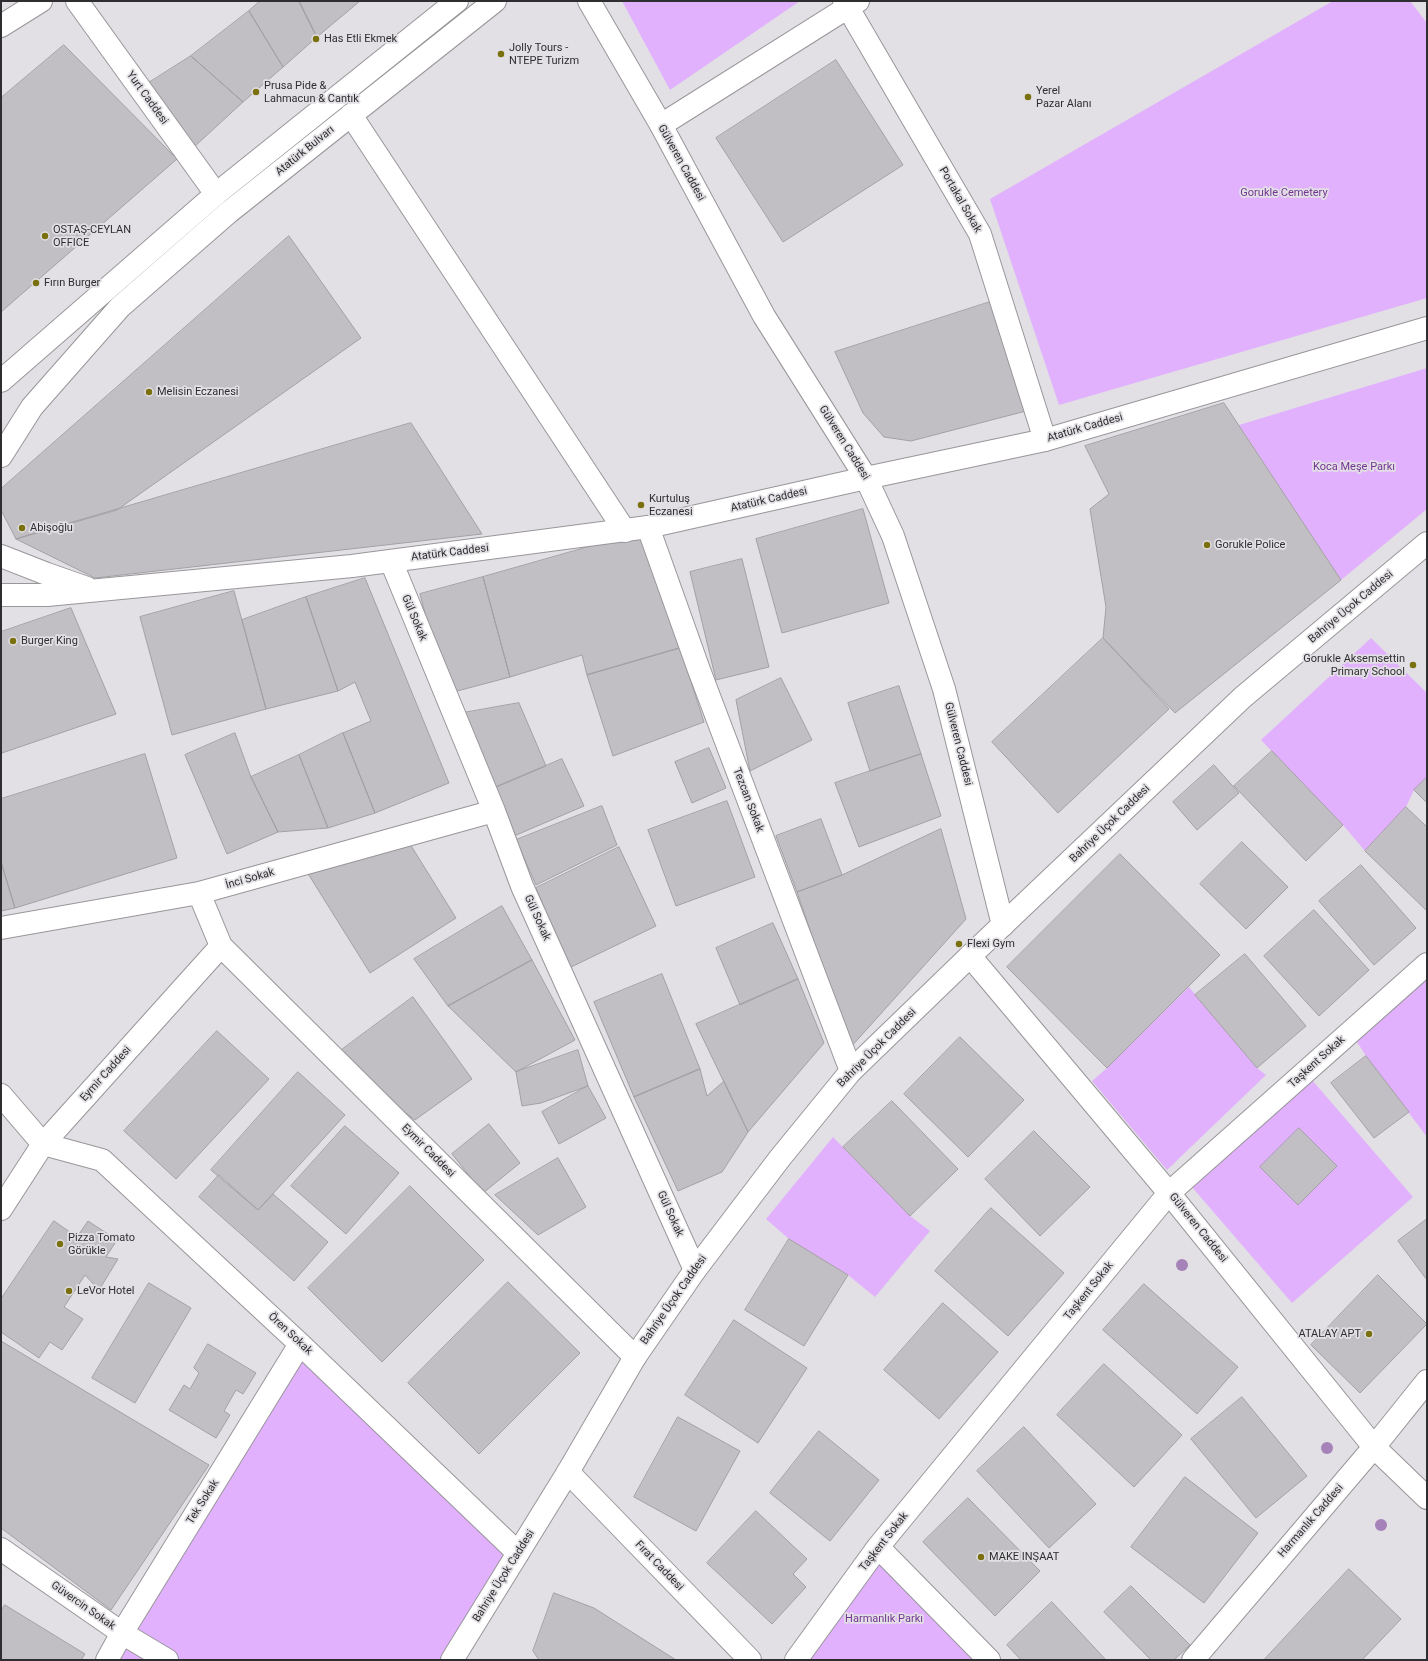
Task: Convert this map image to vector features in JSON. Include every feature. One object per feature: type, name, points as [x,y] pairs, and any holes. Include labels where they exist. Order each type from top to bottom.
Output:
[{"type":"street","points":[[1,26],[41,1]]},
{"type":"street","name":"Yurt Caddesi","points":[[77,1],[216,194]]},
{"type":"street","points":[[1,381],[216,194],[457,1]]},
{"type":"street","name":"Atatürk Bulvarı","points":[[1,456],[32,407],[120,307],[229,212],[495,1]]},
{"type":"street","name":"Gülveren Caddesi","points":[[589,1],[661,125],[764,316],[866,478],[893,536],[944,689],[1003,925]]},
{"type":"street","points":[[661,125],[850,3]]},
{"type":"street","name":"Portakal Sokak","points":[[850,3],[980,234],[1045,440]]},
{"type":"street","points":[[351,115],[625,530]]},
{"type":"street","name":"Atatürk Caddesi","points":[[1,595],[47,595],[336,568],[648,527],[1045,440],[1427,328]]},
{"type":"street","name":"Tezcan Sokak","points":[[648,527],[699,670],[851,1071]]},
{"type":"street","name":"Bahriye Üçok Caddesi","points":[[452,1660],[568,1472],[635,1357],[695,1270],[780,1158],[851,1071],[1243,697],[1427,544]]},
{"type":"street","points":[[1,556],[96,591]]},
{"type":"street","name":"Gül Sokak","points":[[391,561],[494,811],[522,886],[695,1270]]},
{"type":"street","name":"İnci Sokak","points":[[1,928],[199,893],[494,811]]},
{"type":"street","name":"Eymir Caddesi","points":[[199,893],[221,946],[635,1357]]},
{"type":"street","name":"Eymir Caddesi","points":[[1,1208],[44,1144],[221,946]]},
{"type":"street","name":"Gülveren Caddesi","points":[[970,956],[1169,1193],[1374,1447],[1427,1498]]},
{"type":"street","name":"Taşkent Sokak","points":[[796,1660],[878,1548],[1169,1193],[1427,964]]},
{"type":"street","points":[[1,1095],[44,1144]]},
{"type":"street","name":"Ören Sokak","points":[[44,1144],[102,1160],[300,1344],[518,1553]]},
{"type":"street","name":"Tek Sokak","points":[[107,1660],[122,1633],[300,1344]]},
{"type":"street","name":"Harmanlık Caddesi","points":[[1193,1660],[1374,1447],[1427,1381]]},
{"type":"street","name":"Fırat Caddesi","points":[[568,1472],[750,1660]]},
{"type":"street","name":"Güvercin Sokak","points":[[1,1548],[122,1633],[167,1660]]},
{"type":"street","points":[[878,1548],[988,1660]]},
{"type":"green space","points":[[622,1],[800,1],[670,90]]},
{"type":"green space","name":"Gorukle Cemetery","points":[[1333,1],[1410,1],[1427,23],[1427,298],[1059,405],[990,199]]},
{"type":"green space","name":"Koca Meşe Parkı","points":[[1427,368],[1427,509],[1341,580],[1239,425]]},
{"type":"green space","points":[[1371,638],[1427,693],[1427,777],[1414,790],[1406,807],[1365,851],[1343,825],[1261,740]]},
{"type":"green space","points":[[1426,980],[1427,981],[1427,1137],[1357,1042]]},
{"type":"green space","points":[[1189,987],[1257,1068],[1266,1075],[1167,1170],[1092,1081]]},
{"type":"green space","points":[[1312,1080],[1413,1197],[1292,1303],[1191,1186]]},
{"type":"green space","points":[[833,1137],[910,1216],[930,1231],[875,1297],[848,1275],[789,1239],[766,1219]]},
{"type":"green space","points":[[300,1344],[518,1553],[452,1660],[107,1660]]},
{"type":"green space","name":"Harmanlık Parkı","points":[[880,1558],[980,1660],[802,1660]]},
{"type":"building","points":[[260,1],[299,1],[317,37],[283,67],[249,11]]},
{"type":"building","points":[[299,1],[360,1],[317,37]]},
{"type":"building","points":[[249,11],[283,67],[243,102],[191,56]]},
{"type":"building","name":"OSTAŞ-CEYLAN OFFICE","points":[[64,45],[177,159],[1,312],[1,98]]},
{"type":"building","points":[[191,56],[243,102],[194,147],[147,84]]},
{"type":"building","points":[[836,60],[903,165],[783,242],[716,138]]},
{"type":"building","points":[[289,236],[361,338],[117,510],[16,539],[1,510],[1,489]]},
{"type":"building","points":[[990,302],[1026,411],[911,441],[884,437],[863,413],[835,352]]},
{"type":"building","name":"Gorukle Police","points":[[1224,403],[1341,580],[1175,713],[1103,638],[1106,607],[1090,509],[1109,494],[1085,446]]},
{"type":"building","points":[[411,423],[482,534],[95,578],[16,539]]},
{"type":"building","points":[[863,509],[889,603],[782,633],[756,539]]},
{"type":"building","points":[[645,531],[680,648],[587,675],[582,655],[510,677],[483,577]]},
{"type":"building","points":[[742,559],[769,667],[716,680],[690,572]]},
{"type":"building","points":[[483,577],[510,677],[446,694],[420,594]]},
{"type":"building","points":[[365,578],[449,783],[375,813],[343,733],[371,721],[355,682],[338,691],[306,597]]},
{"type":"building","points":[[234,591],[266,709],[172,735],[140,617]]},
{"type":"building","points":[[306,597],[338,691],[266,709],[242,620]]},
{"type":"building","points":[[71,608],[116,714],[2,753],[1,632]]},
{"type":"building","points":[[1103,638],[1169,709],[1058,813],[992,742]]},
{"type":"building","points":[[680,648],[704,722],[613,756],[587,675]]},
{"type":"building","points":[[781,678],[812,740],[750,771],[736,700]]},
{"type":"building","points":[[899,686],[921,754],[870,771],[848,703]]},
{"type":"building","points":[[519,703],[546,766],[494,788],[463,713]]},
{"type":"building","points":[[235,733],[251,777],[278,832],[227,854],[185,755]]},
{"type":"building","points":[[343,733],[375,813],[328,828],[299,755]]},
{"type":"building","points":[[709,748],[726,788],[692,803],[675,762]]},
{"type":"building","points":[[1272,751],[1343,825],[1306,861],[1234,786]]},
{"type":"building","points":[[145,754],[177,858],[15,908],[1,862],[1,799]]},
{"type":"building","points":[[921,754],[941,816],[859,847],[835,783]]},
{"type":"building","points":[[299,755],[328,828],[278,832],[251,777]]},
{"type":"building","points":[[562,759],[584,806],[514,836],[494,788]]},
{"type":"building","points":[[1214,765],[1239,793],[1197,830],[1173,802]]},
{"type":"building","points":[[1427,777],[1427,803],[1414,790]]},
{"type":"building","points":[[727,801],[755,877],[676,906],[648,830]]},
{"type":"building","points":[[602,806],[617,845],[536,885],[516,840]]},
{"type":"building","points":[[1406,807],[1427,827],[1427,911],[1365,851]]},
{"type":"building","points":[[821,819],[842,875],[797,892],[776,836]]},
{"type":"building","points":[[941,829],[966,919],[850,1048],[797,892],[842,875]]},
{"type":"building","points":[[405,836],[456,918],[370,973],[302,864]]},
{"type":"building","points":[[1242,842],[1288,887],[1246,929],[1200,884]]},
{"type":"building","points":[[619,847],[656,926],[569,968],[536,888]]},
{"type":"building","points":[[1120,854],[1220,955],[1107,1068],[1007,967]]},
{"type":"building","points":[[1,862],[15,908],[1,911]]},
{"type":"building","points":[[1361,865],[1416,928],[1374,965],[1319,901]]},
{"type":"building","points":[[502,906],[532,960],[448,1006],[414,959]]},
{"type":"building","points":[[1314,910],[1369,970],[1319,1016],[1264,956]]},
{"type":"building","points":[[773,923],[798,979],[740,1005],[716,948]]},
{"type":"building","points":[[1245,954],[1306,1026],[1257,1068],[1195,995]]},
{"type":"building","points":[[532,960],[575,1040],[516,1072],[448,1006]]},
{"type":"building","points":[[662,974],[700,1069],[634,1097],[594,1002]]},
{"type":"building","points":[[798,979],[824,1043],[748,1132],[696,1024]]},
{"type":"building","points":[[413,997],[472,1079],[415,1120],[332,1057]]},
{"type":"building","points":[[217,1031],[269,1079],[176,1179],[124,1131]]},
{"type":"building","points":[[960,1037],[1024,1100],[968,1157],[904,1094]]},
{"type":"building","points":[[578,1050],[588,1086],[541,1103],[522,1106],[516,1072]]},
{"type":"building","points":[[1366,1056],[1409,1112],[1374,1138],[1331,1083]]},
{"type":"building","points":[[700,1069],[707,1096],[724,1081],[748,1132],[722,1172],[678,1191],[634,1097]]},
{"type":"building","points":[[298,1072],[345,1115],[258,1210],[211,1170]]},
{"type":"building","points":[[588,1086],[606,1118],[559,1144],[542,1112]]},
{"type":"building","points":[[892,1101],[958,1169],[910,1216],[843,1147]]},
{"type":"building","points":[[489,1124],[520,1163],[483,1193],[452,1154]]},
{"type":"building","points":[[345,1126],[399,1173],[346,1234],[291,1186]]},
{"type":"building","points":[[1299,1128],[1337,1166],[1298,1205],[1260,1167]]},
{"type":"building","points":[[1034,1131],[1090,1187],[1040,1236],[985,1179]]},
{"type":"building","points":[[558,1158],[586,1207],[538,1235],[495,1195]]},
{"type":"building","points":[[219,1175],[258,1210],[273,1194],[328,1242],[294,1281],[199,1197]]},
{"type":"building","points":[[410,1186],[484,1260],[382,1362],[308,1288]]},
{"type":"building","points":[[991,1208],[1064,1273],[1008,1336],[935,1271]]},
{"type":"building","points":[[1427,1219],[1427,1280],[1398,1241]]},
{"type":"building","points":[[54,1221],[77,1237],[88,1221],[117,1240],[106,1257],[118,1259],[99,1290],[85,1275],[64,1307],[83,1319],[62,1350],[50,1342],[39,1358],[1,1332],[1,1299]]},
{"type":"building","points":[[789,1239],[848,1275],[804,1346],[745,1310]]},
{"type":"building","name":"ATALAY APT","points":[[1378,1275],[1427,1324],[1360,1393],[1311,1345]]},
{"type":"building","points":[[508,1282],[580,1353],[479,1454],[408,1383]]},
{"type":"building","points":[[149,1283],[191,1308],[135,1403],[92,1378]]},
{"type":"building","points":[[1144,1284],[1238,1367],[1197,1414],[1103,1330]]},
{"type":"building","points":[[943,1303],[998,1352],[939,1419],[884,1370]]},
{"type":"building","points":[[734,1320],[807,1368],[758,1443],[685,1395]]},
{"type":"building","points":[[1,1341],[209,1465],[111,1610],[1,1528]]},
{"type":"building","points":[[208,1344],[256,1373],[243,1394],[236,1390],[224,1411],[230,1415],[216,1438],[169,1410],[184,1385],[190,1389],[199,1373],[194,1368]]},
{"type":"building","points":[[1104,1364],[1182,1435],[1134,1487],[1057,1415]]},
{"type":"building","points":[[1242,1397],[1307,1476],[1256,1518],[1191,1439]]},
{"type":"building","points":[[678,1417],[740,1451],[696,1531],[634,1497]]},
{"type":"building","points":[[1024,1427],[1096,1504],[1049,1548],[977,1471]]},
{"type":"building","points":[[819,1431],[879,1480],[830,1541],[770,1493]]},
{"type":"building","points":[[1185,1477],[1258,1533],[1204,1603],[1131,1547]]},
{"type":"building","name":"MAKE INŞAAT","points":[[968,1498],[1040,1571],[995,1616],[923,1542]]},
{"type":"building","points":[[756,1511],[807,1559],[793,1574],[806,1587],[772,1624],[707,1563]]},
{"type":"building","points":[[1349,1569],[1401,1619],[1362,1660],[1264,1660]]},
{"type":"building","points":[[1131,1586],[1190,1645],[1174,1660],[1151,1660],[1104,1612]]},
{"type":"building","points":[[554,1593],[594,1608],[676,1660],[539,1660],[533,1651]]},
{"type":"building","points":[[1052,1602],[1106,1660],[1021,1660],[1007,1645]]},
{"type":"building","points":[[5,1605],[85,1654],[81,1660],[1,1660],[1,1611]]},
{"type":"place","name":"Has Etli Ekmek","points":[[316,39]]},
{"type":"place","name":"Jolly Tours - NTEPE Turizm","points":[[501,54]]},
{"type":"place","name":"Prusa Pide & Lahmacun & Cantık","points":[[256,92]]},
{"type":"place","name":"Yerel Pazar Alanı","points":[[1028,97]]},
{"type":"place","name":"OSTAŞ-CEYLAN OFFICE","points":[[45,236]]},
{"type":"place","name":"Fırın Burger","points":[[36,283]]},
{"type":"place","name":"Melisin Eczanesi","points":[[149,392]]},
{"type":"place","name":"Kurtuluş Eczanesi","points":[[641,505]]},
{"type":"place","name":"Abişoğlu","points":[[22,528]]},
{"type":"place","name":"Gorukle Police","points":[[1207,545]]},
{"type":"place","name":"Burger King","points":[[13,641]]},
{"type":"place","name":"Gorukle Aksemsettin Primary School","points":[[1413,665]]},
{"type":"place","name":"Flexi Gym","points":[[959,944]]},
{"type":"place","name":"Pizza Tomato Görükle","points":[[60,1244]]},
{"type":"place","name":"LeVor Hotel","points":[[69,1291]]},
{"type":"place","name":"ATALAY APT","points":[[1369,1334]]},
{"type":"place","name":"MAKE INŞAAT","points":[[981,1557]]}]
